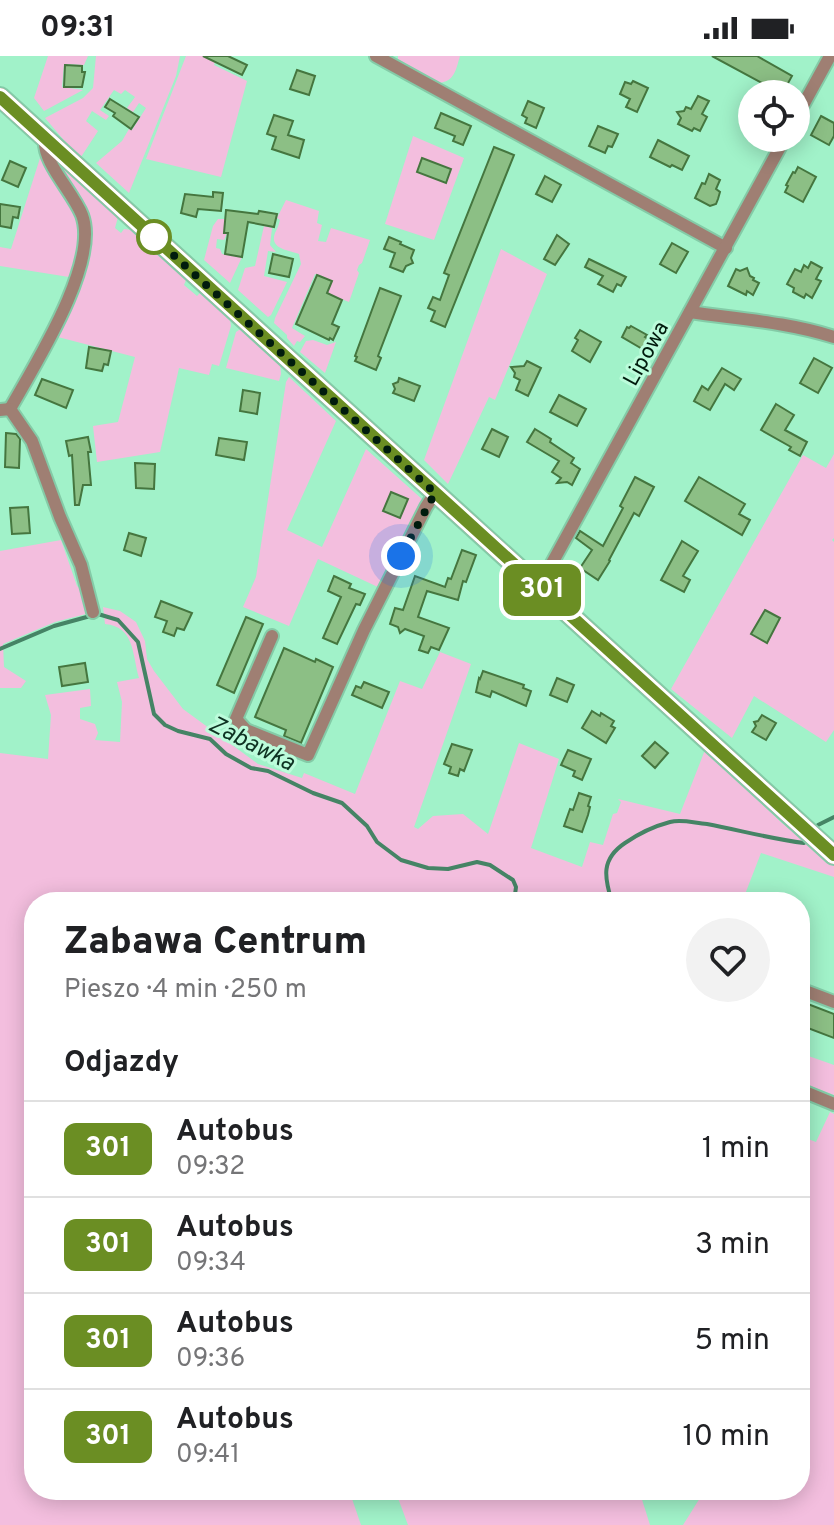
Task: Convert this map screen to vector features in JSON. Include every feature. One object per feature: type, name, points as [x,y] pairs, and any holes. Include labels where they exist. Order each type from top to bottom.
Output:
[{"type":"main road","points":[[0,97],[834,855]]},
{"type":"street","points":[[376,56],[726,248]]},
{"type":"street","points":[[810,92],[830,56]]},
{"type":"street","points":[[45,139],[44,149],[74,199],[83,219],[85,234],[79,273],[57,326],[5,409],[32,441],[81,565],[93,612]]},
{"type":"street","name":"Lipowa","points":[[539,587],[777,152]]},
{"type":"street","points":[[690,312],[785,326],[834,337]]},
{"type":"street","points":[[272,636],[236,719],[246,730],[308,755],[364,630],[435,493]]},
{"type":"street","points":[[810,993],[834,1002]]},
{"type":"street","points":[[810,1094],[834,1104]]},
{"type":"shaded area","points":[[48,56],[88,56],[84,65],[64,64],[62,87],[83,90],[44,111],[34,98]]},
{"type":"shaded area","points":[[96,56],[180,56],[176,76],[129,193],[96,163],[122,141],[129,129],[132,130],[146,108],[139,103],[133,112],[127,108],[135,97],[125,90],[121,94],[114,90],[100,110],[109,116],[106,120],[92,111],[86,121],[98,131],[81,157],[45,118],[83,98],[93,88]]},
{"type":"shaded area","points":[[186,56],[206,56],[215,62],[214,65],[247,81],[221,177],[146,159]]},
{"type":"shaded area","points":[[398,56],[460,56],[451,77],[438,83],[398,59]]},
{"type":"shaded area","points":[[413,136],[464,158],[434,240],[385,224]]},
{"type":"shaded area","points":[[41,155],[79,219],[82,231],[73,276],[69,277],[0,266],[0,247],[11,249]]},
{"type":"shaded area","points":[[60,167],[115,213],[118,217],[115,228],[121,233],[124,229],[132,230],[184,275],[184,285],[197,296],[203,292],[230,320],[219,366],[212,364],[209,375],[179,368],[160,452],[97,462],[93,426],[118,422],[135,357],[54,336],[88,231]]},
{"type":"shaded area","points":[[286,200],[319,211],[317,223],[322,225],[318,241],[326,242],[331,228],[370,240],[357,270],[359,273],[349,302],[317,289],[325,279],[315,274],[292,328],[305,336],[294,346],[274,323],[301,264],[299,254],[277,246],[274,238],[280,220],[277,218]]},
{"type":"shaded area","points":[[218,219],[227,219],[224,232],[227,233],[224,240],[217,239],[216,248],[222,254],[242,257],[230,283],[204,260],[213,226]]},
{"type":"shaded area","points":[[264,226],[272,228],[270,245],[276,252],[268,251],[264,276],[287,282],[268,317],[238,290],[245,268],[255,266]]},
{"type":"shaded area","points":[[501,249],[547,274],[495,400],[489,397],[448,484],[424,460]]},
{"type":"shaded area","points":[[242,328],[280,362],[279,381],[226,368],[236,332]]},
{"type":"shaded area","points":[[306,341],[327,345],[336,342],[325,373],[300,352]]},
{"type":"shaded area","points":[[289,377],[336,421],[287,530],[322,547],[366,449],[423,500],[380,588],[318,559],[289,626],[243,607],[256,577]]},
{"type":"shaded area","points":[[834,454],[834,730],[826,742],[754,696],[732,738],[671,689],[803,455],[826,468]]},
{"type":"shaded area","points":[[61,540],[77,586],[85,593],[89,611],[3,644],[4,667],[26,681],[21,688],[0,688],[0,551]]},
{"type":"shaded area","points":[[103,607],[120,611],[136,622],[145,641],[147,659],[183,709],[258,764],[302,778],[304,773],[355,794],[400,681],[422,689],[440,652],[471,664],[414,827],[418,829],[433,816],[463,814],[488,834],[519,743],[559,759],[531,848],[582,867],[590,842],[603,845],[613,814],[617,813],[621,802],[618,799],[680,814],[705,750],[782,823],[834,865],[834,877],[761,853],[746,892],[24,892],[24,1500],[352,1500],[361,1525],[0,1525],[0,753],[48,759],[51,715],[45,695],[90,689],[91,706],[80,708],[80,719],[95,724],[98,733],[95,740],[120,742],[122,702],[117,682],[139,678],[127,636],[115,626],[105,624]]},
{"type":"shaded area","points":[[810,1057],[834,1065],[834,1095],[810,1086]]},
{"type":"shaded area","points":[[830,1112],[834,1114],[834,1525],[683,1525],[699,1500],[810,1500],[810,1140],[816,1142]]},
{"type":"shaded area","points":[[399,1500],[642,1500],[650,1525],[408,1525]]},
{"type":"building","points":[[203,56],[228,56],[247,65],[242,75]]},
{"type":"building","points":[[712,56],[757,56],[792,76],[790,80],[756,80]]},
{"type":"building","points":[[65,65],[82,66],[82,72],[85,72],[82,87],[64,87]]},
{"type":"building","points":[[297,70],[315,76],[309,95],[290,89]]},
{"type":"building","points":[[633,81],[648,88],[637,112],[626,107],[630,99],[620,94],[625,82],[631,84]]},
{"type":"building","points":[[698,96],[709,101],[702,114],[707,117],[700,131],[694,128],[692,131],[678,124],[681,118],[677,112],[684,111],[686,107],[691,109]]},
{"type":"building","points":[[110,99],[139,117],[131,129],[105,107]]},
{"type":"building","points":[[528,101],[544,108],[536,128],[525,123],[527,118],[522,115]]},
{"type":"building","points":[[441,113],[471,126],[463,145],[453,141],[455,136],[435,128]]},
{"type":"building","points":[[274,115],[293,121],[288,135],[304,140],[299,158],[272,149],[276,137],[267,134]]},
{"type":"building","points":[[821,116],[834,123],[834,136],[829,145],[811,135]]},
{"type":"building","points":[[598,126],[618,134],[605,153],[589,146]]},
{"type":"building","points":[[658,140],[689,156],[682,170],[650,157]]},
{"type":"building","points":[[494,147],[514,155],[445,327],[431,321],[435,311],[428,308],[433,297],[440,300],[449,275],[444,273]]},
{"type":"building","points":[[422,158],[451,169],[446,183],[417,172]]},
{"type":"building","points":[[10,161],[26,168],[18,187],[2,180]]},
{"type":"building","points":[[798,167],[816,177],[803,202],[785,192]]},
{"type":"building","points":[[709,174],[720,180],[716,189],[720,192],[718,199],[716,204],[710,206],[695,198]]},
{"type":"building","points":[[545,176],[561,185],[552,202],[536,194]]},
{"type":"building","points":[[213,192],[223,193],[221,211],[198,209],[196,217],[181,213],[185,194],[213,197]]},
{"type":"building","points":[[0,204],[20,207],[18,218],[13,217],[11,228],[0,226]]},
{"type":"building","points":[[226,210],[277,214],[274,227],[248,222],[242,257],[225,254],[228,233],[224,233]]},
{"type":"building","points":[[557,235],[569,244],[555,265],[544,259]]},
{"type":"building","points":[[389,237],[414,250],[413,263],[406,266],[403,272],[390,267],[395,253],[384,249]]},
{"type":"building","points":[[672,243],[688,252],[676,273],[660,264]]},
{"type":"building","points":[[273,254],[293,259],[289,277],[269,273]]},
{"type":"building","points":[[589,259],[626,277],[621,286],[617,284],[613,292],[598,284],[603,276],[585,267]]},
{"type":"building","points":[[811,262],[822,268],[816,279],[821,281],[812,298],[806,294],[804,298],[787,284],[795,269],[801,272],[804,265],[808,268]]},
{"type":"building","points":[[747,268],[753,280],[759,283],[753,295],[728,286],[736,269]]},
{"type":"building","points":[[317,275],[332,281],[327,293],[342,300],[332,324],[339,327],[333,340],[296,324]]},
{"type":"building","points":[[380,288],[401,296],[378,356],[381,358],[376,370],[355,361],[355,356]]},
{"type":"building","points":[[631,326],[650,340],[644,350],[622,337],[627,327]]},
{"type":"building","points":[[580,330],[601,342],[590,362],[572,351]]},
{"type":"building","points":[[89,347],[111,351],[108,365],[104,364],[102,371],[86,368]]},
{"type":"building","points":[[814,358],[832,368],[818,393],[800,383]]},
{"type":"building","points":[[527,361],[541,368],[528,396],[516,390],[520,380],[514,377],[511,367],[524,366]]},
{"type":"building","points":[[722,368],[741,379],[734,390],[725,384],[710,410],[694,401],[702,386],[708,390]]},
{"type":"building","points":[[399,378],[420,386],[414,401],[393,393],[393,384]]},
{"type":"building","points":[[42,379],[73,390],[66,408],[35,395]]},
{"type":"building","points":[[243,390],[260,393],[257,414],[240,411]]},
{"type":"building","points":[[559,395],[586,409],[577,426],[550,412]]},
{"type":"building","points":[[776,404],[794,415],[785,430],[807,442],[800,456],[789,450],[791,447],[761,430]]},
{"type":"building","points":[[492,429],[508,437],[499,457],[482,449]]},
{"type":"building","points":[[535,429],[574,458],[571,463],[580,469],[572,485],[557,483],[561,478],[552,472],[559,461],[527,442]]},
{"type":"building","points":[[6,433],[16,434],[20,439],[19,468],[5,467]]},
{"type":"building","points":[[88,437],[91,485],[83,485],[79,505],[75,505],[72,455],[69,456],[66,441]]},
{"type":"building","points":[[219,438],[247,442],[244,460],[216,455]]},
{"type":"building","points":[[135,463],[155,464],[154,489],[136,488]]},
{"type":"building","points":[[635,477],[654,487],[639,516],[634,513],[598,580],[580,568],[592,550],[576,538],[580,531],[603,546]]},
{"type":"building","points":[[699,477],[745,504],[739,514],[750,520],[742,535],[685,501]]},
{"type":"building","points":[[391,492],[408,499],[400,518],[383,511]]},
{"type":"building","points":[[28,507],[30,533],[12,534],[10,508]]},
{"type":"building","points":[[129,533],[146,538],[141,556],[124,550]]},
{"type":"building","points":[[682,541],[698,551],[683,576],[690,580],[684,592],[661,580]]},
{"type":"building","points":[[462,550],[476,555],[466,582],[463,581],[458,600],[427,591],[418,617],[449,628],[439,650],[431,647],[428,653],[419,650],[424,636],[405,629],[400,633],[398,627],[390,624],[395,608],[403,610],[415,576],[445,587]]},
{"type":"building","points":[[334,576],[351,584],[349,588],[365,594],[360,605],[356,604],[337,644],[323,638],[341,597],[328,591]]},
{"type":"building","points":[[161,601],[192,613],[184,630],[177,628],[174,636],[163,632],[167,621],[155,617]]},
{"type":"building","points":[[765,610],[780,618],[767,643],[751,634]]},
{"type":"building","points":[[246,617],[263,624],[234,693],[217,685]]},
{"type":"building","points":[[284,648],[333,667],[301,743],[284,736],[286,730],[255,717]]},
{"type":"building","points":[[85,663],[88,682],[62,686],[59,667]]},
{"type":"building","points":[[483,671],[524,685],[523,688],[531,691],[526,706],[492,691],[490,697],[476,692]]},
{"type":"building","points":[[557,678],[574,685],[567,702],[550,695]]},
{"type":"building","points":[[364,682],[389,692],[382,708],[352,695],[356,686],[361,688]]},
{"type":"building","points":[[592,711],[614,721],[611,726],[615,728],[606,743],[582,728]]},
{"type":"building","points":[[762,715],[776,723],[766,740],[752,732],[756,726],[754,722]]},
{"type":"building","points":[[655,742],[668,753],[655,768],[642,756]]},
{"type":"building","points":[[452,744],[472,750],[464,771],[460,769],[458,776],[449,773],[451,767],[444,764]]},
{"type":"building","points":[[568,750],[591,759],[582,780],[573,776],[575,771],[561,765]]},
{"type":"building","points":[[579,793],[591,797],[582,832],[564,826]]},
{"type":"building","points":[[810,1005],[834,1014],[834,1038],[810,1029]]},
{"type":"waterway","name":"Zabawka","points":[[0,649],[54,626],[98,614],[118,620],[138,642],[154,714],[165,725],[210,739],[226,754],[251,768],[268,771],[342,803],[367,826],[377,842],[401,860],[428,868],[448,869],[477,862],[490,865],[513,880],[515,892]]},
{"type":"waterway","name":"Zabawka","points":[[818,825],[834,817]]},
{"type":"waterway","name":"Zabawka","points":[[609,892],[606,869],[612,855],[630,840],[664,824],[679,821],[707,824],[804,843]]},
{"type":"bus line","name":"301","points":[[0,97],[834,855]]},
{"type":"route","points":[[154,237],[148,232],[435,493],[401,556]]}]
